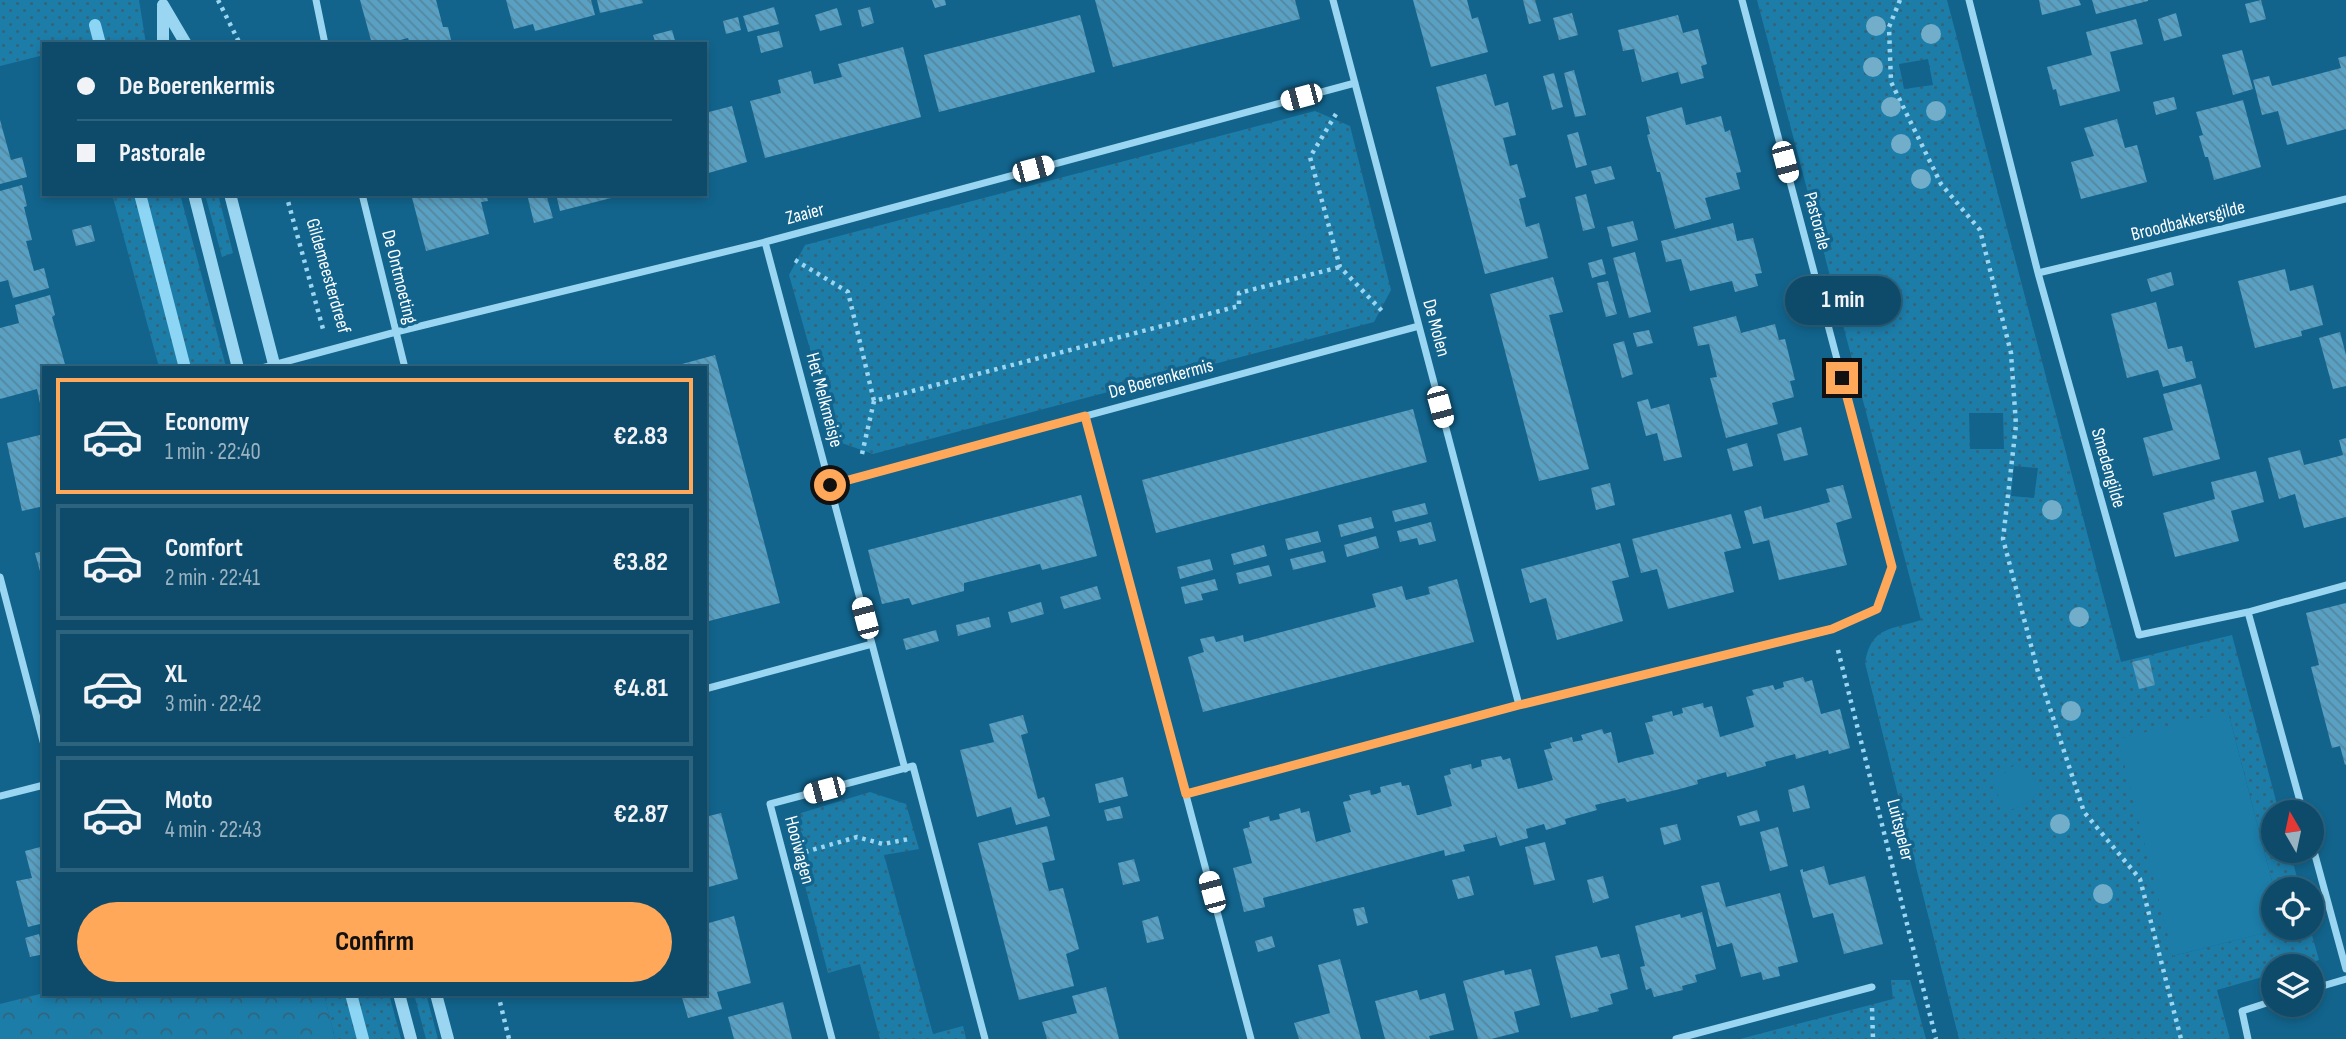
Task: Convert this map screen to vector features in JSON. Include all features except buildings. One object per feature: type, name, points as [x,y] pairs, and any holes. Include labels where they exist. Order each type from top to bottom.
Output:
[{"type":"street","points":[[316,0],[325,42]]},
{"type":"street","name":"De Molen","points":[[1333,0],[1519,705]]},
{"type":"street","name":"Pastorale","points":[[1186,794],[1519,705],[1832,629],[1877,609],[1892,567],[1742,0]]},
{"type":"street","name":"Smedengilde","points":[[1969,0],[2038,273],[2139,635],[2248,612]]},
{"type":"street","points":[[163,3],[163,42]]},
{"type":"street","points":[[163,3],[186,42]]},
{"type":"street","name":"Zaaier","points":[[270,366],[396,332],[765,242],[1355,83]]},
{"type":"street","points":[[195,196],[237,366]]},
{"type":"street","points":[[230,196],[270,366]]},
{"type":"street","name":"De Ontmoeting","points":[[362,196],[404,366]]},
{"type":"street","name":"Broodbakkersgilde","points":[[2038,273],[2346,199]]},
{"type":"street","name":"Het Melkmeisje","points":[[765,242],[872,644]]},
{"type":"street","name":"De Boerenkermis","points":[[830,485],[1419,326]]},
{"type":"street","points":[[1085,416],[1251,1039]]},
{"type":"street","points":[[0,576],[42,737]]},
{"type":"street","points":[[2300,800],[2248,612],[2346,585]]},
{"type":"street","points":[[707,688],[872,644],[905,769],[913,766],[985,1039]]},
{"type":"street","name":"Hooiwagen","points":[[832,1039],[770,804],[905,769]]},
{"type":"street","points":[[0,796],[42,786]]},
{"type":"street","points":[[2317,863],[2346,969]]},
{"type":"street","points":[[2324,985],[2346,979]]},
{"type":"street","points":[[1676,1039],[1872,987]]},
{"type":"street","points":[[400,996],[411,1039]]},
{"type":"street","points":[[437,996],[448,1039]]},
{"type":"street","points":[[2248,1039],[2242,1011],[2261,1005]]},
{"type":"path","points":[[218,0],[239,42]]},
{"type":"path","points":[[1900,0],[1889,27],[1891,82],[1941,184],[1980,230],[2011,353],[2016,425],[2003,539],[2038,672],[2084,812],[2140,879],[2181,1039]]},
{"type":"path","points":[[1355,83],[1310,157],[1340,267],[1401,331]]},
{"type":"path","name":"Gildemeesterdreef","points":[[287,196],[329,350]]},
{"type":"path","points":[[765,242],[848,292],[874,401],[856,477]]},
{"type":"path","points":[[874,401],[1239,306],[1239,293],[1340,267]]},
{"type":"path","name":"Luitspeler","points":[[1832,629],[1936,1039]]},
{"type":"path","points":[[784,858],[857,837],[883,844],[931,835]]},
{"type":"path","points":[[498,996],[509,1039]]},
{"type":"green space","points":[[0,0],[139,0],[146,42],[42,42],[42,56],[0,66]]},
{"type":"green space","points":[[1757,0],[1947,0],[2121,662],[2232,635],[2276,800],[2261,800],[2261,839],[2228,711],[2173,956],[2261,934],[2261,940],[2313,940],[2317,954],[2261,954],[2261,977],[2217,990],[2230,1039],[1959,1039],[1865,663],[1872,642],[1884,631],[1921,620]],"holes":[[[1928,59],[1933,85],[1904,89],[1899,64]],[[1969,413],[2003,413],[2004,449],[1970,449]],[[2014,466],[2038,468],[2034,498],[2011,496]]]},
{"type":"green space","points":[[1315,111],[1350,126],[1391,290],[1374,322],[873,454],[836,441],[789,275],[805,245]]},
{"type":"green space","points":[[113,196],[181,196],[226,366],[159,366]]},
{"type":"green space","points":[[206,196],[219,196],[233,253],[222,257]]},
{"type":"green space","points":[[2228,711],[2261,839],[2261,863],[2267,863],[2271,877],[2261,877],[2261,934],[2173,956],[2118,739]]},
{"type":"green space","points":[[2017,763],[2037,782],[2032,800],[2011,810],[1999,798],[1993,782]]},
{"type":"green space","points":[[870,792],[906,804],[919,849],[884,855],[933,1034],[963,1026],[966,1039],[880,1039],[860,964],[828,973],[793,840],[801,813]]},
{"type":"green space","points":[[2267,863],[2293,863],[2297,877],[2271,877]]},
{"type":"green space","points":[[1891,980],[1910,980],[1926,1039],[1740,1039],[1893,999]]},
{"type":"green space","points":[[42,994],[42,996],[324,996],[335,1039],[0,1039],[0,1004]]},
{"type":"green space","points":[[324,996],[390,996],[401,1039],[335,1039]]},
{"type":"green space","points":[[415,996],[427,996],[438,1039],[426,1039]]},
{"type":"waterway","points":[[95,25],[99,42]]},
{"type":"waterway","points":[[141,196],[184,366]]},
{"type":"waterway","points":[[352,996],[363,1039]]},
{"type":"route","points":[[830,485],[1085,416],[1186,794],[1519,705],[1832,629],[1877,609],[1892,567],[1842,378]]}]
